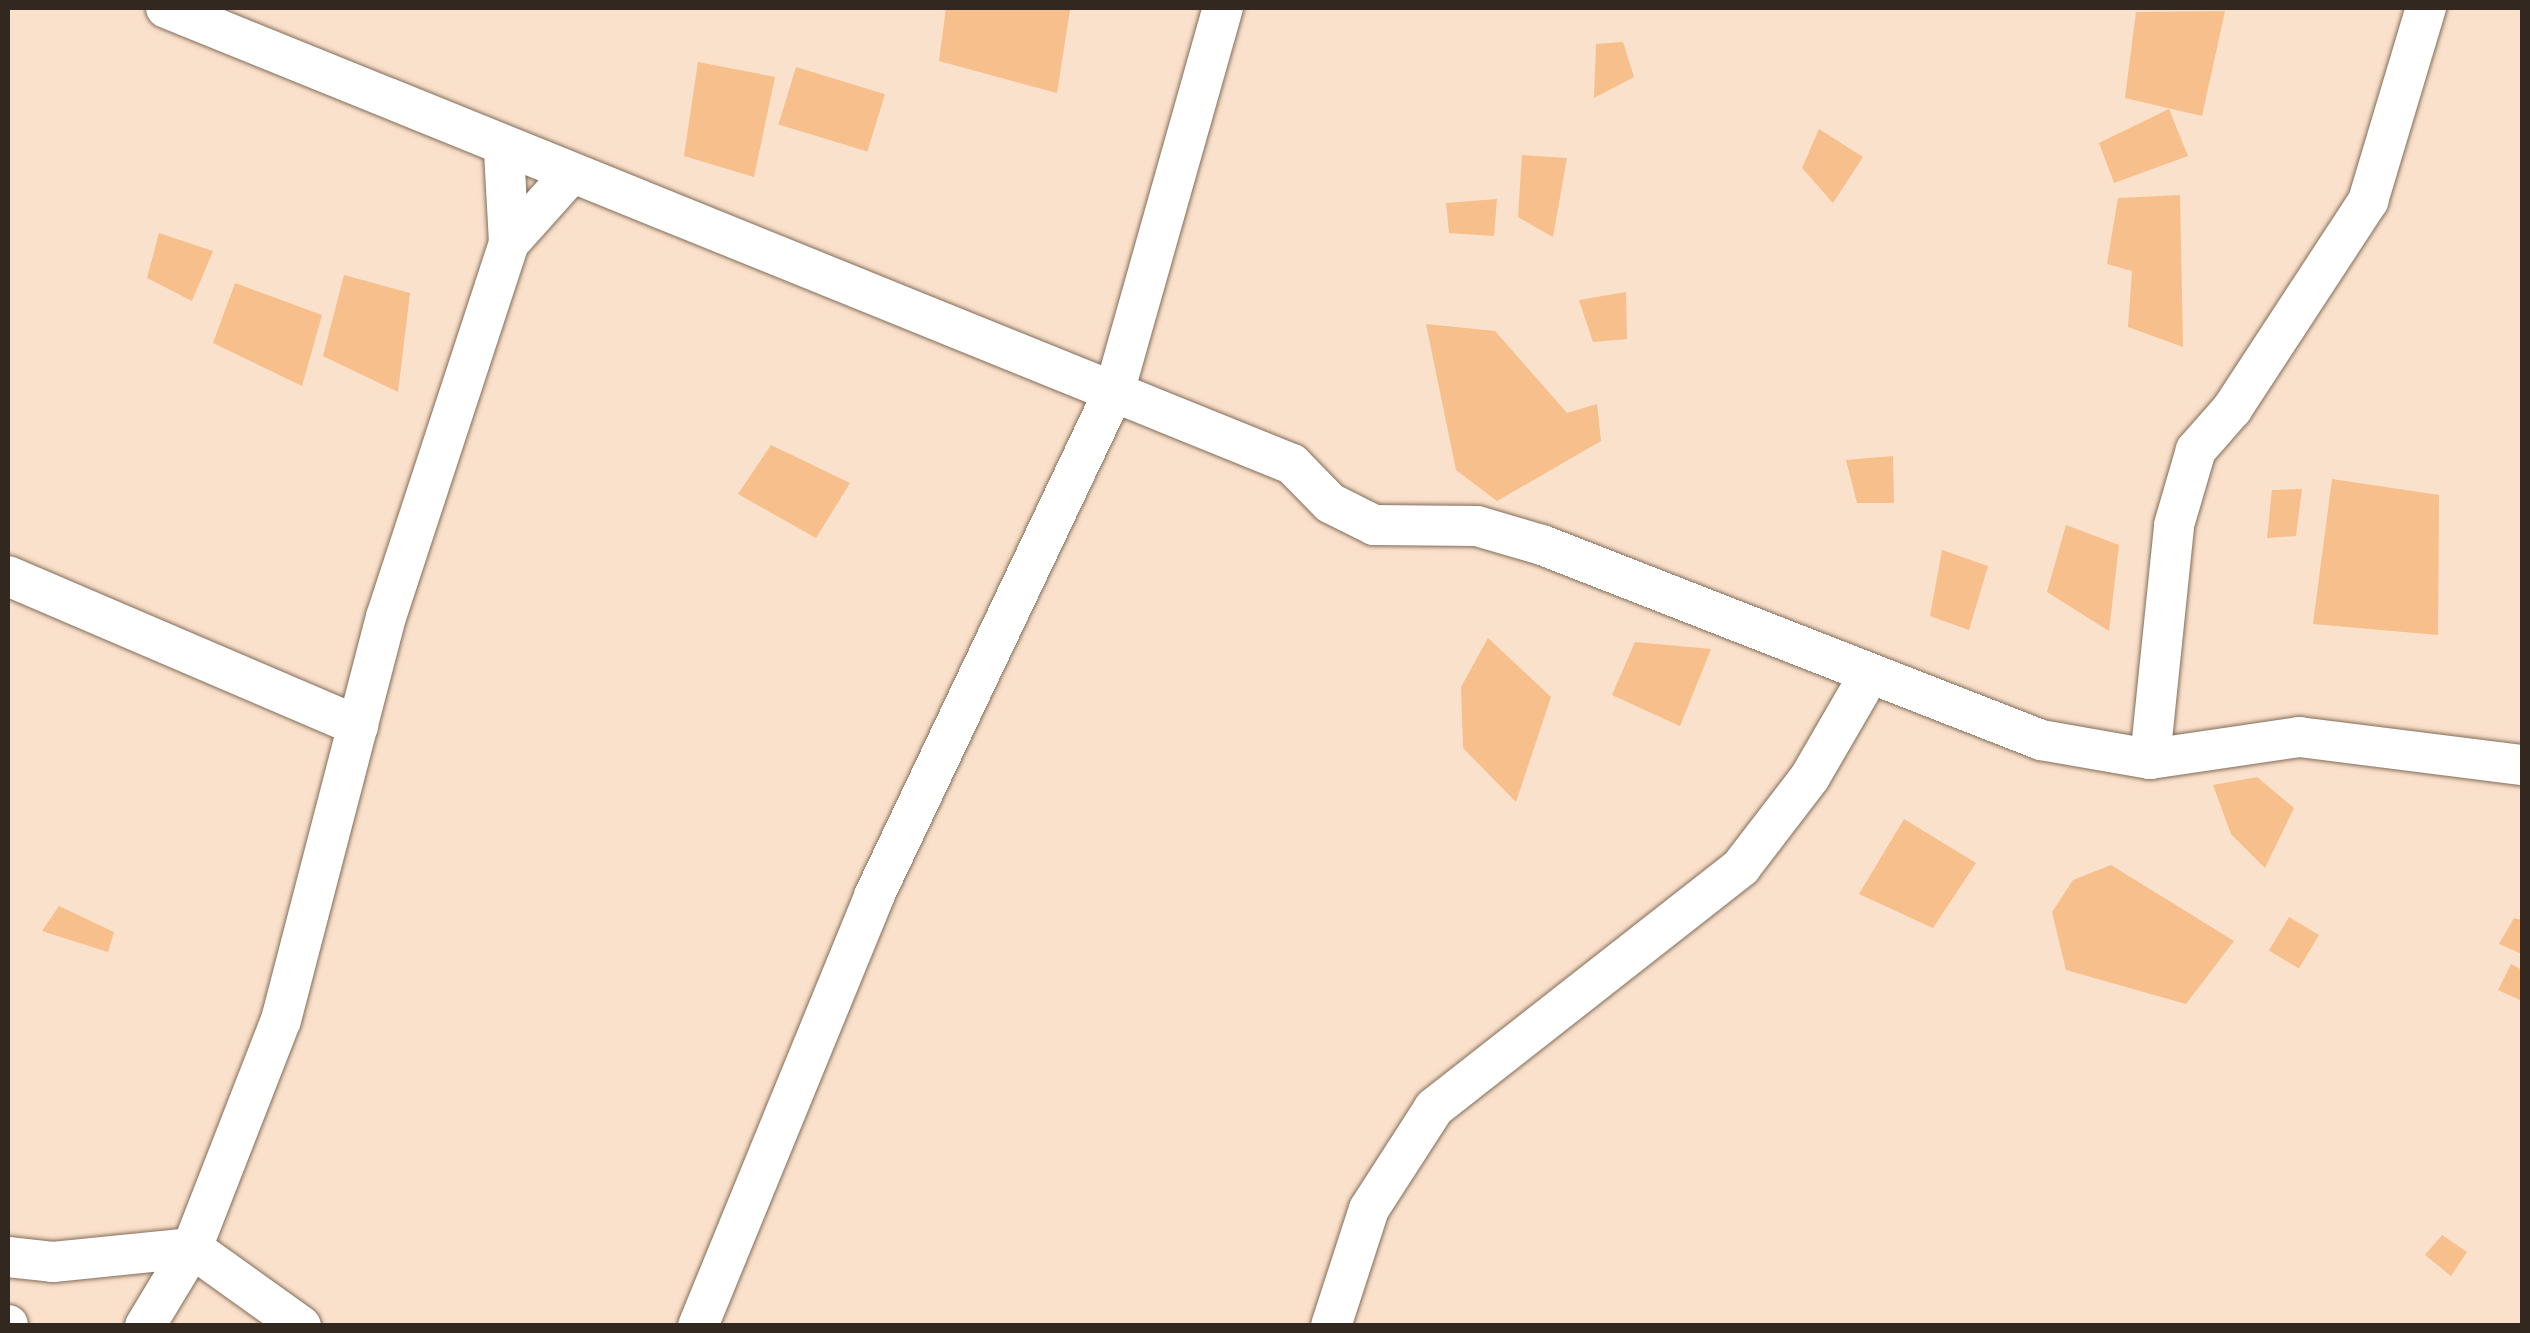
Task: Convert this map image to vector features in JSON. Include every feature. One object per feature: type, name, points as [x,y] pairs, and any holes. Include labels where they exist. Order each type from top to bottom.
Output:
[{"type":"street","points":[[166,8],[504,151],[1116,389],[1292,464],[1330,504],[1374,525],[1477,526],[1542,545],[1868,677],[2042,740],[2150,759],[2298,737],[2522,765]]},
{"type":"street","points":[[698,1326],[874,896],[1116,389],[1223,8]]},
{"type":"street","points":[[2150,759],[2174,525],[2196,450],[2232,409],[2368,201],[2426,8]]},
{"type":"street","points":[[145,1326],[192,1248],[280,1020],[358,726],[509,243],[504,151]]},
{"type":"street","points":[[509,243],[570,176]]},
{"type":"street","points":[[8,576],[358,726]]},
{"type":"street","points":[[1331,1326],[1368,1209],[1434,1108],[1741,867],[1810,777],[1868,677]]},
{"type":"street","points":[[8,1257],[53,1262],[192,1248],[301,1326]]},
{"type":"building","points":[[946,8],[1070,10],[1057,93],[939,61]]},
{"type":"building","points":[[2225,11],[2202,116],[2125,98],[2136,12]]},
{"type":"building","points":[[1623,42],[1634,77],[1594,98],[1596,44]]},
{"type":"building","points":[[698,62],[775,77],[754,177],[684,156]]},
{"type":"building","points":[[796,67],[885,94],[867,152],[778,124]]},
{"type":"building","points":[[2169,109],[2188,156],[2114,183],[2099,143]]},
{"type":"building","points":[[1819,129],[1863,157],[1833,203],[1802,168]]},
{"type":"building","points":[[1522,155],[1567,158],[1553,237],[1518,217]]},
{"type":"building","points":[[2180,195],[2183,347],[2128,327],[2132,271],[2107,264],[2118,198]]},
{"type":"building","points":[[1497,199],[1494,236],[1449,233],[1446,203]]},
{"type":"building","points":[[159,233],[213,251],[192,301],[147,278]]},
{"type":"building","points":[[344,275],[410,293],[398,392],[323,356]]},
{"type":"building","points":[[235,283],[322,315],[302,386],[213,343]]},
{"type":"building","points":[[1626,292],[1627,339],[1593,342],[1579,300]]},
{"type":"building","points":[[1426,324],[1495,331],[1567,413],[1597,404],[1601,441],[1497,501],[1456,470]]},
{"type":"building","points":[[771,445],[850,483],[816,538],[738,494]]},
{"type":"building","points":[[1893,456],[1894,503],[1857,503],[1846,460]]},
{"type":"building","points":[[2332,479],[2439,495],[2438,635],[2313,624]]},
{"type":"building","points":[[2302,489],[2296,536],[2267,538],[2272,490]]},
{"type":"building","points":[[2066,525],[2119,545],[2109,631],[2047,592]]},
{"type":"building","points":[[1942,550],[1988,566],[1969,630],[1930,616]]},
{"type":"building","points":[[1488,638],[1551,697],[1516,802],[1463,748],[1461,687]]},
{"type":"building","points":[[1635,642],[1711,649],[1680,726],[1612,695]]},
{"type":"building","points":[[2257,777],[2294,808],[2265,868],[2231,834],[2213,785]]},
{"type":"building","points":[[1904,819],[1976,863],[1933,928],[1859,894]]},
{"type":"building","points":[[2111,865],[2234,941],[2186,1004],[2066,970],[2052,912],[2073,880]]},
{"type":"building","points":[[59,906],[114,932],[108,952],[42,931]]},
{"type":"building","points":[[2289,917],[2319,935],[2299,968],[2269,950]]},
{"type":"building","points":[[2514,918],[2522,920],[2522,954],[2499,944]]},
{"type":"building","points":[[2511,964],[2522,970],[2522,1001],[2498,990]]},
{"type":"building","points":[[2442,1235],[2467,1252],[2451,1276],[2425,1255]]}]
